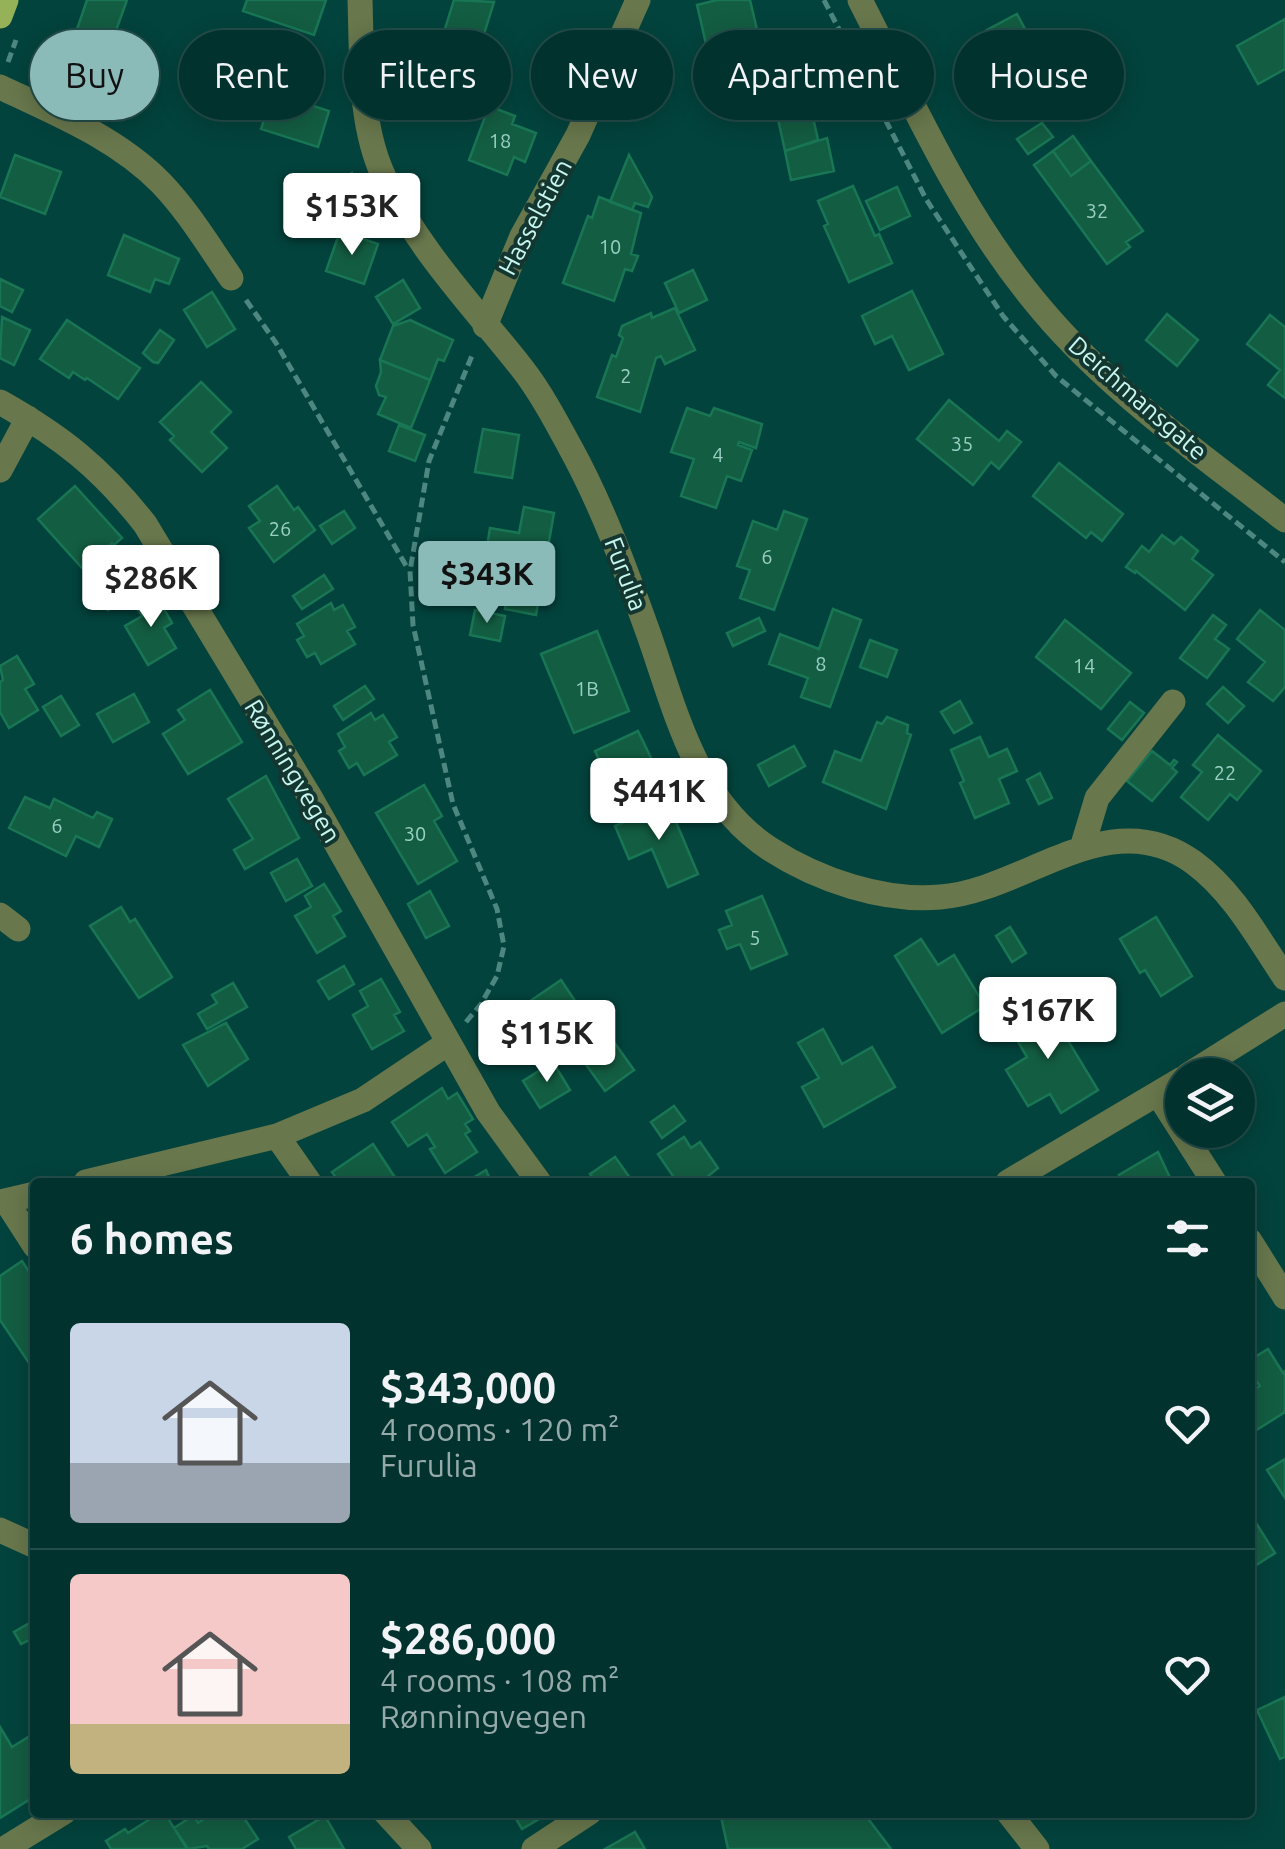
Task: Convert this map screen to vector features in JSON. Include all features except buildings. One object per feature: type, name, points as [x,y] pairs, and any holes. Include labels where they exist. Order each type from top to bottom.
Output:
[{"type":"main road","points":[[0,16],[6,0]]},
{"type":"street","name":"Furulia","points":[[360,0],[368,126],[382,175],[410,226],[524,370],[572,449],[615,541],[674,715],[702,775],[739,825],[770,850],[813,870],[856,888],[896,897],[944,898],[995,883],[1082,848],[1118,841],[1154,843],[1192,862],[1236,905],[1285,978]]},
{"type":"street","name":"Hasselstien","points":[[486,326],[522,236],[578,135],[638,0]]},
{"type":"street","name":"Deichmansgate","points":[[862,1],[967,204],[998,254],[1041,309],[1126,394],[1285,520]]},
{"type":"street","points":[[0,87],[75,122],[143,166],[174,197],[231,278]]},
{"type":"street","name":"Rønningvegen","points":[[0,402],[73,448],[112,483],[145,524],[310,797],[488,1112],[536,1178]]},
{"type":"street","points":[[0,470],[28,418]]},
{"type":"street","points":[[1082,848],[1097,798],[1173,702]]},
{"type":"street","points":[[1215,1058],[1285,1014]]},
{"type":"street","points":[[142,1176],[276,1136],[362,1100],[448,1044]]},
{"type":"street","points":[[1015,1178],[1165,1090]]},
{"type":"street","points":[[1158,1094],[1211,1178]]},
{"type":"street","points":[[276,1136],[305,1178]]},
{"type":"street","points":[[30,1195],[3,1202],[30,1239]]},
{"type":"street","points":[[1255,1249],[1285,1297]]},
{"type":"street","points":[[0,1530],[30,1544]]},
{"type":"street","points":[[4,1849],[54,1818]]},
{"type":"street","points":[[391,1818],[419,1849]]},
{"type":"street","points":[[534,1849],[581,1818]]},
{"type":"street","points":[[1013,1818],[1037,1849]]},
{"type":"path","points":[[231,278],[276,343],[410,572]]},
{"type":"path","points":[[448,1044],[481,1004],[497,976],[504,946],[497,909],[453,804],[413,625],[410,572],[429,462],[486,326]]}]
